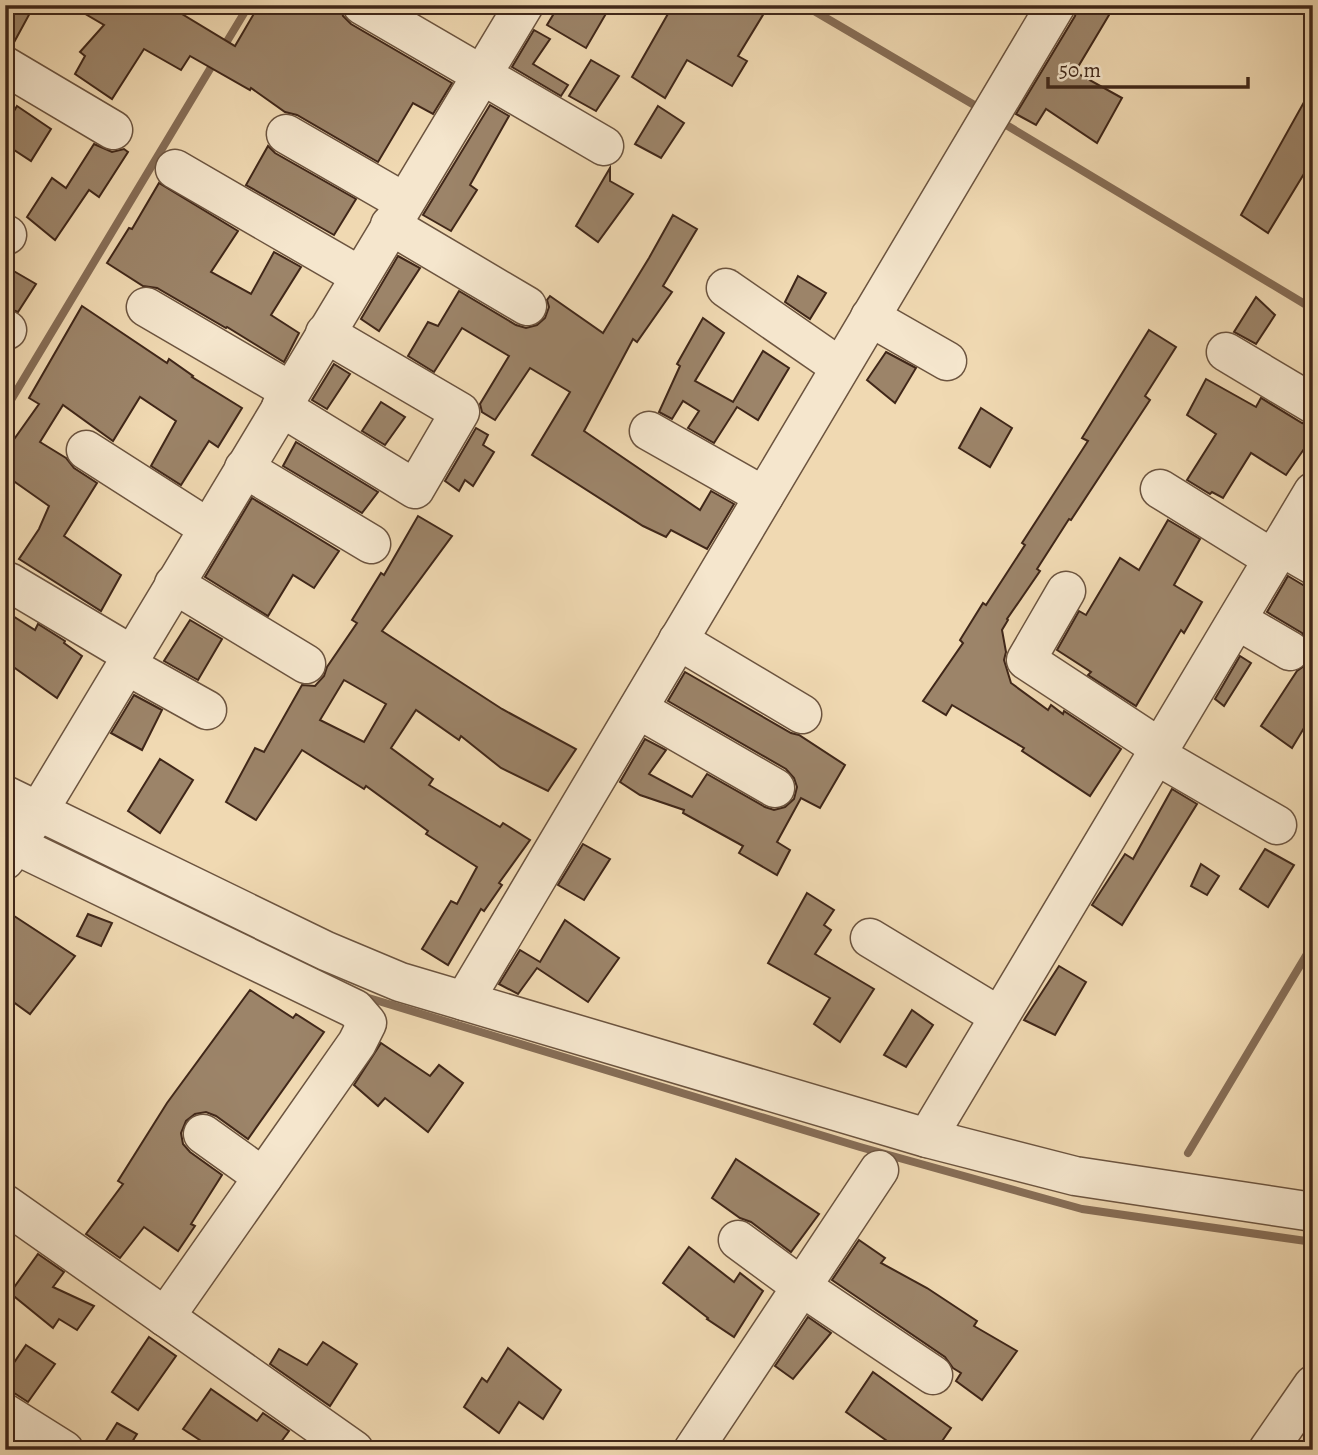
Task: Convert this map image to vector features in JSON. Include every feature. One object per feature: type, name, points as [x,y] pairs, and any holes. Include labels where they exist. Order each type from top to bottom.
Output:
[{"type":"street","points":[[362,5],[604,146]]},
{"type":"street","points":[[165,1317],[357,1043],[367,1023],[355,1009],[9,848],[21,804],[129,660],[524,5]]},
{"type":"street","points":[[464,1001],[1056,5]]},
{"type":"street","points":[[5,66],[113,130]]},
{"type":"street","points":[[286,134],[527,306]]},
{"type":"street","points":[[175,169],[360,276]]},
{"type":"street","points":[[726,288],[840,367]]},
{"type":"street","points":[[146,307],[286,399],[415,489],[460,412],[325,333]]},
{"type":"street","points":[[870,317],[947,361]]},
{"type":"street","points":[[1226,352],[1313,404]]},
{"type":"street","points":[[649,432],[764,496]]},
{"type":"street","points":[[86,450],[208,528]]},
{"type":"street","points":[[244,468],[371,544]]},
{"type":"street","points":[[1160,489],[1277,553],[1313,565]]},
{"type":"street","points":[[927,1138],[1313,492]]},
{"type":"street","points":[[9,582],[207,710]]},
{"type":"street","points":[[174,584],[306,664]]},
{"type":"street","points":[[1066,591],[1026,660],[1158,751],[1277,825]]},
{"type":"street","points":[[1237,620],[1290,651]]},
{"type":"street","points":[[678,640],[802,714]]},
{"type":"street","points":[[638,709],[775,788]]},
{"type":"street","points":[[21,804],[326,951],[400,982],[927,1138],[1075,1176],[1313,1212]]},
{"type":"street","points":[[870,938],[999,1016]]},
{"type":"street","points":[[203,1134],[263,1177]]},
{"type":"street","points":[[693,1450],[879,1170]]},
{"type":"street","points":[[5,1204],[354,1450]]},
{"type":"street","points":[[738,1240],[802,1287],[933,1375]]},
{"type":"street","points":[[1268,1450],[1313,1385]]},
{"type":"street","points":[[5,1413],[64,1450]]},
{"type":"building","points":[[5,5],[16,5],[30,13],[12,46],[5,44]]},
{"type":"building","points":[[70,5],[167,5],[235,46],[259,5],[336,5],[351,24],[452,83],[433,114],[413,103],[378,162],[297,115],[285,112],[251,88],[250,90],[190,56],[181,70],[144,49],[112,99],[75,74],[85,56],[80,52],[104,25]]},
{"type":"building","points":[[559,5],[611,5],[586,48],[547,25]]},
{"type":"building","points":[[673,5],[769,5],[738,56],[747,61],[732,86],[687,60],[665,98],[632,77]]},
{"type":"building","points":[[1078,5],[1115,5],[1075,72],[1122,98],[1097,143],[1046,109],[1036,125],[1016,114],[1075,16]]},
{"type":"building","points":[[534,30],[550,39],[533,64],[568,85],[561,96],[512,67]]},
{"type":"building","points":[[591,60],[619,76],[596,111],[569,96]]},
{"type":"building","points":[[1313,86],[1313,159],[1268,233],[1241,215]]},
{"type":"building","points":[[490,105],[509,116],[470,185],[477,190],[451,231],[423,215]]},
{"type":"building","points":[[17,106],[51,129],[31,161],[5,144],[5,126]]},
{"type":"building","points":[[658,106],[684,123],[661,158],[635,144]]},
{"type":"building","points":[[94,144],[112,152],[124,149],[128,152],[99,197],[89,190],[55,240],[27,217],[52,178],[66,188]]},
{"type":"building","points":[[268,146],[275,153],[356,199],[334,235],[246,185]]},
{"type":"building","points":[[610,168],[610,181],[633,194],[598,242],[576,226]]},
{"type":"building","points":[[159,183],[238,231],[211,272],[251,294],[274,252],[301,267],[271,315],[299,333],[284,362],[227,327],[157,288],[143,286],[107,263],[129,228],[132,229]]},
{"type":"building","points":[[673,215],[697,229],[663,286],[672,292],[637,342],[633,339],[584,431],[700,510],[711,491],[734,504],[707,549],[671,530],[666,537],[643,526],[532,455],[570,392],[530,368],[495,420],[482,412],[480,404],[509,356],[462,328],[434,372],[408,356],[428,322],[438,326],[459,291],[516,325],[526,328],[537,325],[545,318],[550,296],[603,333]]},
{"type":"building","points":[[398,256],[420,268],[379,331],[361,319]]},
{"type":"building","points":[[5,266],[36,284],[18,312],[5,307]]},
{"type":"building","points":[[798,276],[826,293],[810,319],[785,302]]},
{"type":"building","points":[[1256,297],[1275,315],[1256,344],[1234,332]]},
{"type":"building","points":[[82,306],[167,363],[169,359],[192,377],[242,408],[218,447],[209,441],[181,485],[151,466],[176,421],[140,397],[113,441],[63,405],[40,442],[66,458],[74,468],[97,483],[64,536],[121,575],[101,611],[19,559],[39,529],[49,506],[5,475],[5,452],[39,404],[29,398]]},
{"type":"building","points":[[703,318],[724,333],[695,381],[733,402],[763,351],[789,368],[758,420],[737,407],[714,443],[688,428],[699,411],[683,401],[672,419],[659,412],[680,366],[677,364]]},
{"type":"building","points":[[1149,330],[1176,347],[1145,396],[1150,400],[1071,520],[1069,519],[1002,630],[1006,652],[1004,660],[1011,683],[1048,710],[1051,705],[1063,714],[1064,711],[1121,749],[1090,796],[1022,751],[1024,748],[952,705],[946,715],[923,701],[963,643],[960,640],[983,603],[986,605],[1025,545],[1022,543],[1088,441],[1082,438]]},
{"type":"building","points":[[886,352],[916,368],[895,403],[867,380]]},
{"type":"building","points":[[334,364],[350,374],[327,409],[312,400]]},
{"type":"building","points":[[1206,379],[1256,407],[1261,398],[1302,423],[1313,426],[1313,436],[1286,475],[1251,453],[1223,498],[1212,492],[1210,494],[1187,480],[1216,434],[1187,415]]},
{"type":"building","points":[[381,402],[405,417],[385,445],[362,431]]},
{"type":"building","points":[[981,408],[1012,428],[990,467],[959,448]]},
{"type":"building","points":[[476,428],[488,435],[483,445],[494,452],[473,486],[465,480],[459,491],[445,481]]},
{"type":"building","points":[[296,442],[378,492],[362,513],[283,466]]},
{"type":"building","points":[[252,498],[339,551],[314,588],[293,575],[268,616],[205,577]]},
{"type":"building","points":[[418,516],[452,536],[382,631],[502,709],[576,749],[548,791],[501,768],[461,736],[459,740],[416,710],[391,748],[433,779],[429,785],[500,827],[503,823],[530,840],[499,883],[502,885],[484,911],[481,909],[448,965],[422,949],[451,901],[457,904],[477,867],[426,834],[428,831],[366,786],[364,789],[302,750],[256,820],[226,802],[255,748],[264,752],[302,685],[315,686],[324,676],[327,667],[357,623],[352,620],[381,573],[384,575]],"holes":[[[344,680],[386,704],[364,742],[320,720]]]},
{"type":"building","points":[[1168,520],[1200,539],[1174,585],[1202,602],[1184,633],[1181,630],[1136,706],[1088,675],[1091,672],[1057,650],[1079,611],[1086,615],[1120,558],[1139,570]]},
{"type":"building","points":[[1288,576],[1313,591],[1313,713],[1292,748],[1261,726],[1297,671],[1308,663],[1312,652],[1309,641],[1302,633],[1267,612]]},
{"type":"building","points":[[5,611],[35,630],[38,624],[65,641],[64,643],[82,656],[57,698],[5,661]]},
{"type":"building","points":[[190,620],[222,639],[198,680],[164,661]]},
{"type":"building","points":[[1240,656],[1251,663],[1224,706],[1215,699]]},
{"type":"building","points":[[685,672],[791,733],[799,735],[845,765],[820,808],[801,798],[777,842],[790,850],[777,875],[739,853],[743,846],[683,813],[684,810],[640,795],[620,782],[645,739],[666,750],[649,774],[692,797],[707,774],[774,810],[785,807],[794,799],[797,787],[794,778],[786,769],[668,701]]},
{"type":"building","points":[[134,695],[162,710],[142,750],[111,733]]},
{"type":"building","points":[[160,759],[193,780],[160,833],[128,811]]},
{"type":"building","points":[[1172,789],[1197,804],[1122,925],[1092,905],[1125,854],[1133,859]]},
{"type":"building","points":[[583,844],[610,859],[584,900],[558,885]]},
{"type":"building","points":[[1265,849],[1294,865],[1268,907],[1240,889]]},
{"type":"building","points":[[1201,864],[1219,876],[1207,895],[1191,886]]},
{"type":"building","points":[[807,893],[834,910],[824,925],[831,930],[815,954],[874,989],[840,1042],[814,1024],[830,998],[768,963]]},
{"type":"building","points":[[5,910],[75,956],[30,1014],[5,996]]},
{"type":"building","points":[[88,914],[112,923],[101,946],[77,936]]},
{"type":"building","points":[[565,920],[619,958],[588,1002],[537,968],[518,994],[499,984],[520,950],[540,962]]},
{"type":"building","points":[[1059,966],[1086,982],[1055,1035],[1024,1020]]},
{"type":"building","points":[[250,990],[293,1018],[296,1014],[324,1032],[248,1139],[206,1112],[195,1114],[186,1121],[181,1133],[183,1144],[222,1175],[191,1224],[195,1226],[178,1251],[144,1227],[120,1258],[86,1234],[123,1184],[118,1181],[167,1103]]},
{"type":"building","points":[[912,1010],[933,1025],[906,1067],[884,1055]]},
{"type":"building","points":[[381,1043],[430,1076],[439,1065],[463,1083],[428,1132],[385,1098],[378,1106],[354,1085]]},
{"type":"building","points":[[736,1159],[819,1214],[791,1252],[751,1222],[740,1218],[712,1198]]},
{"type":"building","points":[[859,1240],[885,1258],[881,1263],[927,1288],[977,1321],[974,1326],[1017,1351],[982,1400],[956,1381],[961,1373],[953,1368],[945,1357],[832,1280]]},
{"type":"building","points":[[689,1247],[734,1282],[740,1273],[763,1291],[734,1337],[663,1283]]},
{"type":"building","points":[[38,1254],[64,1272],[53,1287],[94,1306],[77,1330],[59,1319],[53,1328],[10,1293]]},
{"type":"building","points":[[808,1317],[831,1333],[793,1379],[775,1366]]},
{"type":"building","points":[[149,1337],[176,1356],[138,1410],[112,1392]]},
{"type":"building","points":[[323,1342],[357,1364],[330,1406],[270,1364],[279,1349],[307,1365]]},
{"type":"building","points":[[26,1345],[55,1364],[28,1402],[5,1387],[5,1376]]},
{"type":"building","points":[[508,1348],[561,1390],[543,1419],[519,1402],[499,1433],[464,1407],[482,1378],[487,1382]]},
{"type":"building","points":[[873,1372],[951,1428],[936,1450],[900,1450],[846,1412]]},
{"type":"building","points":[[211,1389],[257,1421],[263,1413],[289,1431],[275,1450],[215,1450],[183,1429]]},
{"type":"building","points":[[117,1423],[137,1434],[127,1450],[100,1450]]},
{"type":"waterway","points":[[223,48],[249,5]]},
{"type":"waterway","points":[[804,5],[981,109]]},
{"type":"waterway","points":[[5,410],[216,59]]},
{"type":"waterway","points":[[1008,126],[1313,309]]},
{"type":"waterway","points":[[1188,1153],[1313,944]]},
{"type":"waterway","points":[[362,996],[860,1147],[1082,1209],[1313,1242]]}]
